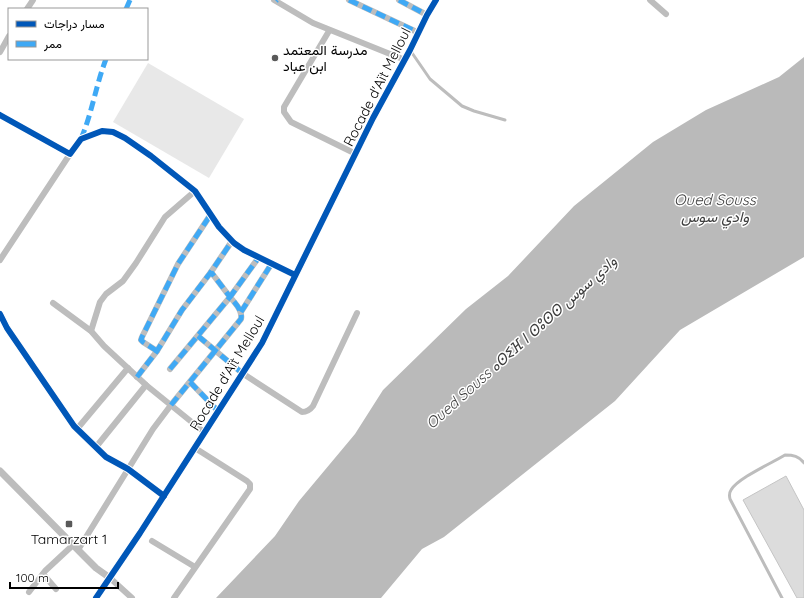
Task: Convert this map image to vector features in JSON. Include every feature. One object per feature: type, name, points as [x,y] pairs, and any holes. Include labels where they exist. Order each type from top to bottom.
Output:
[{"type":"street","points":[[276,0],[293,12],[329,30],[405,60]]},
{"type":"street","points":[[349,0],[418,33]]},
{"type":"street","points":[[399,0],[427,15]]},
{"type":"street","name":"Rocade d'Aït Melloul","points":[[96,598],[164,496],[262,343],[343,177],[436,0]]},
{"type":"street","points":[[650,0],[666,14]]},
{"type":"street","points":[[329,30],[284,107],[284,112],[291,122],[356,154]]},
{"type":"street","points":[[0,52],[8,38]]},
{"type":"street","points":[[0,115],[70,154]]},
{"type":"street","points":[[0,260],[81,139],[102,131],[113,132],[125,138],[151,156],[195,191],[219,228],[244,250],[295,275]]},
{"type":"street","points":[[91,331],[100,302],[106,294],[123,281],[140,258],[165,217],[195,191]]},
{"type":"street","points":[[157,351],[143,342],[141,340],[142,337],[178,264],[211,214]]},
{"type":"street","points":[[137,377],[157,351],[182,310],[232,241]]},
{"type":"street","points":[[170,369],[230,297],[259,257]]},
{"type":"street","points":[[241,312],[272,263]]},
{"type":"street","points":[[29,592],[42,574],[75,548],[128,469],[153,428],[242,319],[241,312],[211,272]]},
{"type":"street","points":[[53,303],[91,331],[104,346],[137,377],[204,432]]},
{"type":"street","points":[[198,336],[242,373],[302,412],[306,412],[310,410],[357,313]]},
{"type":"street","points":[[0,314],[7,328],[77,429],[106,457],[128,469],[164,496]]},
{"type":"street","points":[[77,429],[128,368]]},
{"type":"street","points":[[190,382],[218,411]]},
{"type":"street","points":[[96,447],[146,385]]},
{"type":"street","points":[[174,598],[250,489],[250,484],[247,481],[195,448]]},
{"type":"street","points":[[0,471],[75,548],[132,598]]},
{"type":"street","points":[[152,541],[195,567]]},
{"type":"street","points":[[42,574],[56,589]]},
{"type":"lane","points":[[410,50],[430,79],[462,106],[505,120]]},
{"type":"lane","points":[[782,598],[730,499],[729,493],[738,482],[785,455],[792,455],[800,458],[804,462]]},
{"type":"shaded area","points":[[148,63],[244,119],[209,178],[113,122]]},
{"type":"water","name":"Oued Souss وادي سوس","points":[[804,57],[804,257],[680,330],[615,401],[444,537],[422,549],[381,598],[216,598],[275,536],[299,501],[355,434],[383,390],[466,309],[508,276],[574,206],[653,142],[706,110],[779,77]]},
{"type":"building","points":[[786,476],[804,510],[804,598],[797,598],[743,500]]},
{"type":"marked path","points":[[126,8],[130,0]]},
{"type":"marked path","points":[[349,0],[419,33]]},
{"type":"marked path","points":[[399,0],[427,15]]},
{"type":"marked path","points":[[81,139],[106,60]]},
{"type":"marked path","points":[[157,351],[143,342],[141,340],[142,337],[178,264],[211,214]]},
{"type":"marked path","points":[[137,377],[157,351],[182,310],[232,241]]},
{"type":"marked path","points":[[171,405],[241,319],[240,310],[230,297],[259,257]]},
{"type":"marked path","points":[[241,312],[272,263]]},
{"type":"marked path","points":[[170,369],[230,297],[211,272]]},
{"type":"marked path","points":[[198,336],[242,373]]},
{"type":"marked path","points":[[190,382],[218,411]]},
{"type":"cycle path","points":[[96,598],[140,533],[262,343],[373,118],[436,0]]},
{"type":"cycle path","points":[[0,115],[70,154],[81,139],[102,131],[113,132],[125,138],[151,156],[195,191],[219,227],[234,243],[244,250],[295,275]]},
{"type":"cycle path","points":[[0,314],[7,328],[74,426],[106,457],[128,469],[164,496]]},
{"type":"place","name":"مدرسة المعتمد ابن عباد","points":[[275,58]]},
{"type":"place","name":"Tamarzart 1","points":[[69,524]]},
{"type":"water label","name":"Oued Souss ⴰⵙⵉⴼ ⵏ ⵙⵓⵙⵙ وادي سوس","points":[[521,342]]}]
